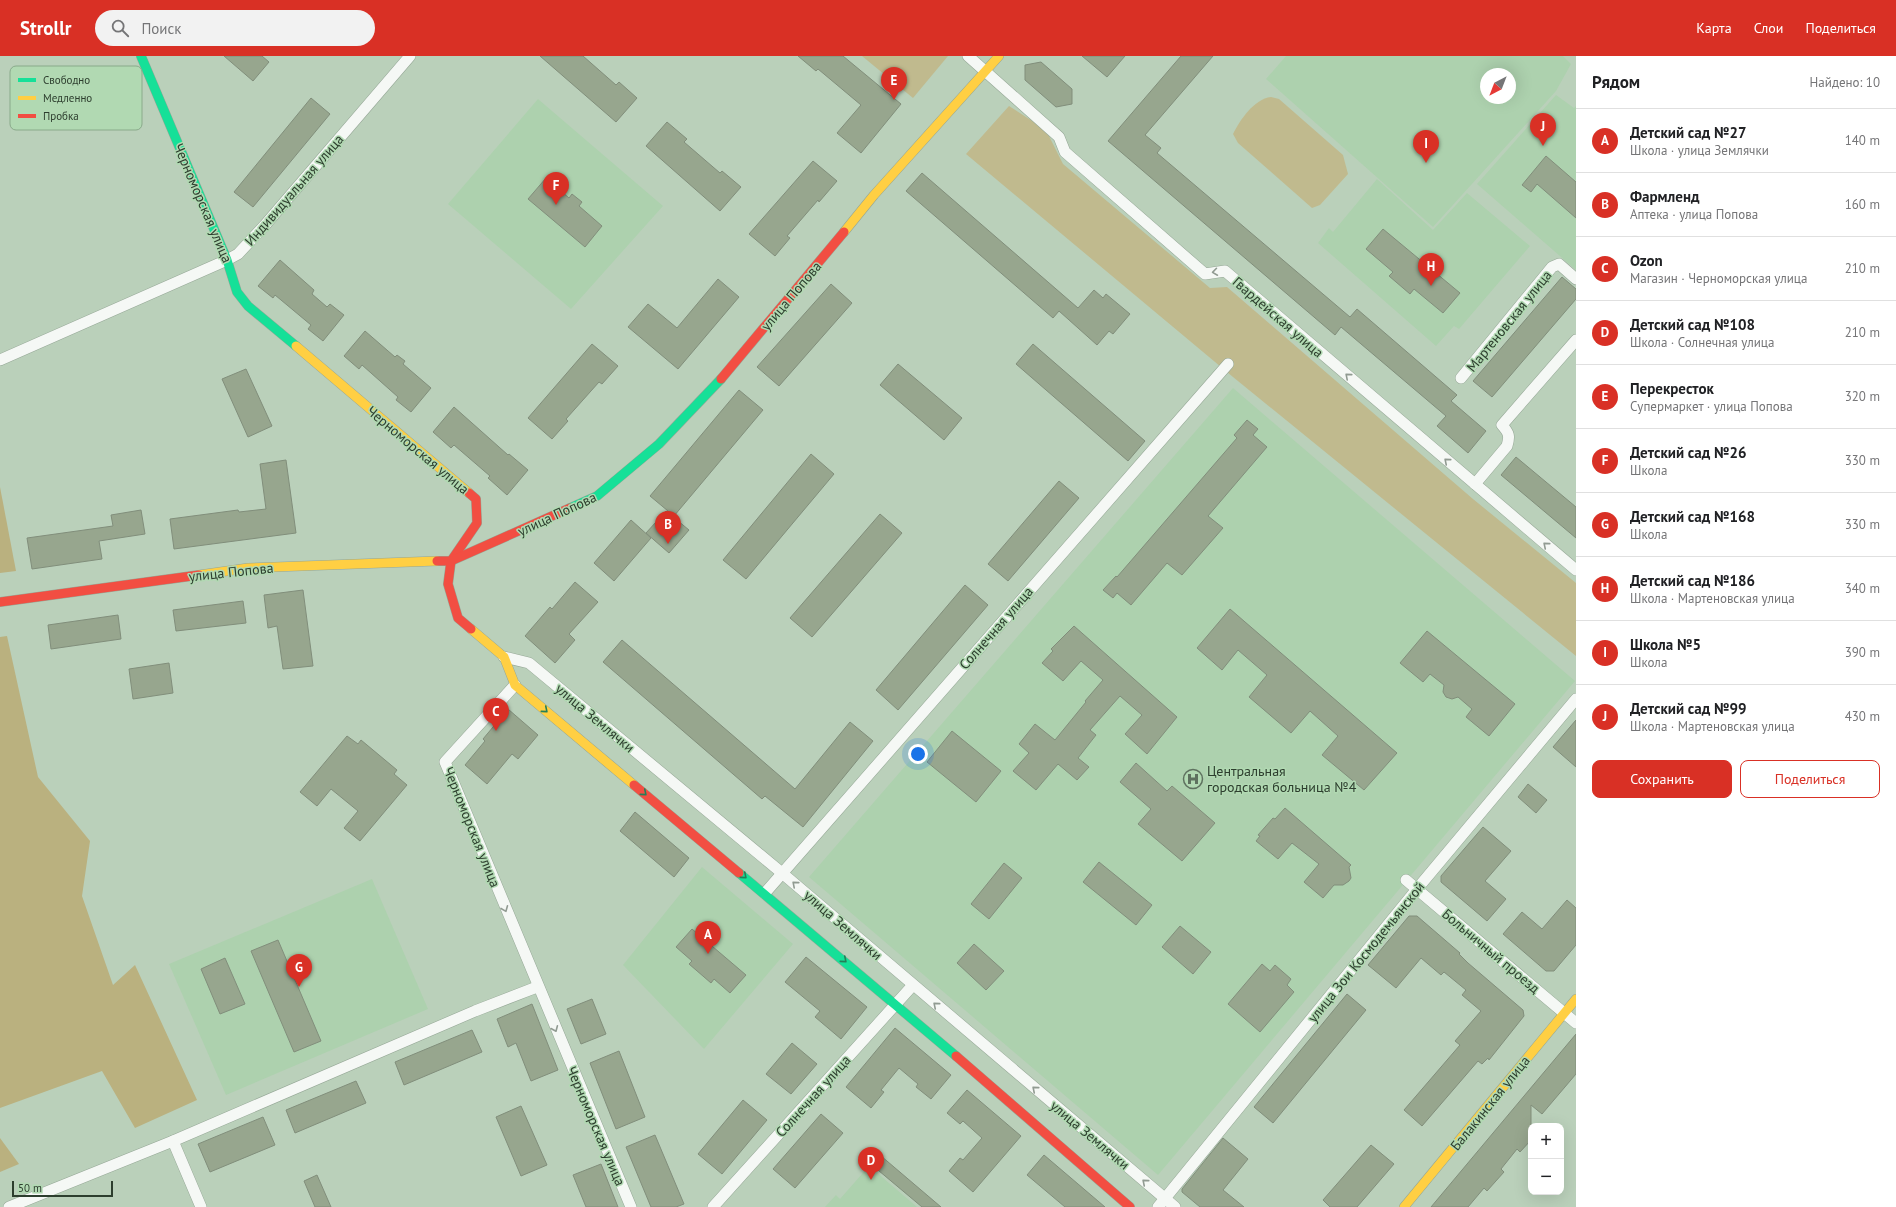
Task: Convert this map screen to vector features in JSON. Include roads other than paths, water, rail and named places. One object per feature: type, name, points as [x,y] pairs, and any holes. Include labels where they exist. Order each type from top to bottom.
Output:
[{"type":"street","name":"Черноморская улица","points":[[140,56],[227,260],[237,292],[248,306],[476,499],[477,523],[451,561],[448,584],[458,618],[504,657]]},
{"type":"street","name":"Индивидуальная улица","points":[[0,360],[238,254],[265,225],[410,56]]},
{"type":"street","name":"Гвардейская улица","points":[[968,56],[1059,137],[1064,152],[1205,274],[1225,271],[1576,570]]},
{"type":"street","name":"улица Попова","points":[[0,602],[248,568],[451,561],[597,496],[660,444],[728,372],[874,195],[999,56]]},
{"type":"street","name":"Мартеновская улица","points":[[1461,378],[1552,267],[1560,264],[1576,279]]},
{"type":"street","points":[[1475,484],[1507,446],[1509,433],[1502,425],[1576,340]]},
{"type":"street","name":"Солнечная улица","points":[[765,893],[1228,364]]},
{"type":"street","points":[[504,657],[514,685]]},
{"type":"street","name":"улица Землячки","points":[[504,657],[529,663],[782,873],[913,985],[1161,1203],[1175,1207]]},
{"type":"street","name":"Черноморская улица","points":[[514,685],[445,762],[537,987],[631,1207]]},
{"type":"street","name":"улица Землячки","points":[[514,685],[765,893],[896,1004],[1130,1207]]},
{"type":"street","name":"улица Зои Космодемьянской","points":[[1161,1203],[1417,889],[1576,699]]},
{"type":"street","name":"Больничный проезд","points":[[1406,880],[1576,1023]]},
{"type":"street","name":"Солнечная улица","points":[[713,1207],[913,985]]},
{"type":"street","points":[[9,1207],[173,1141],[475,1011],[537,987]]},
{"type":"street","name":"Балакинская улица","points":[[1404,1207],[1576,999]]},
{"type":"street","points":[[173,1141],[201,1207]]},
{"type":"place","name":"Перекресток","points":[[894,100]]},
{"type":"place","name":"Детский сад №99","points":[[1543,146]]},
{"type":"place","name":"Школа №5","points":[[1426,163]]},
{"type":"place","name":"Детский сад №26","points":[[556,205]]},
{"type":"place","name":"Детский сад №186","points":[[1431,286]]},
{"type":"place","name":"Фармленд","points":[[668,544]]},
{"type":"place","name":"Ozon","points":[[496,731]]},
{"type":"place","name":"Центральная городская больница №4","points":[[1193,779]]},
{"type":"place","name":"Детский сад №27","points":[[708,954]]},
{"type":"place","name":"Детский сад №168","points":[[299,987]]},
{"type":"place","name":"Детский сад №108","points":[[871,1180]]}]
